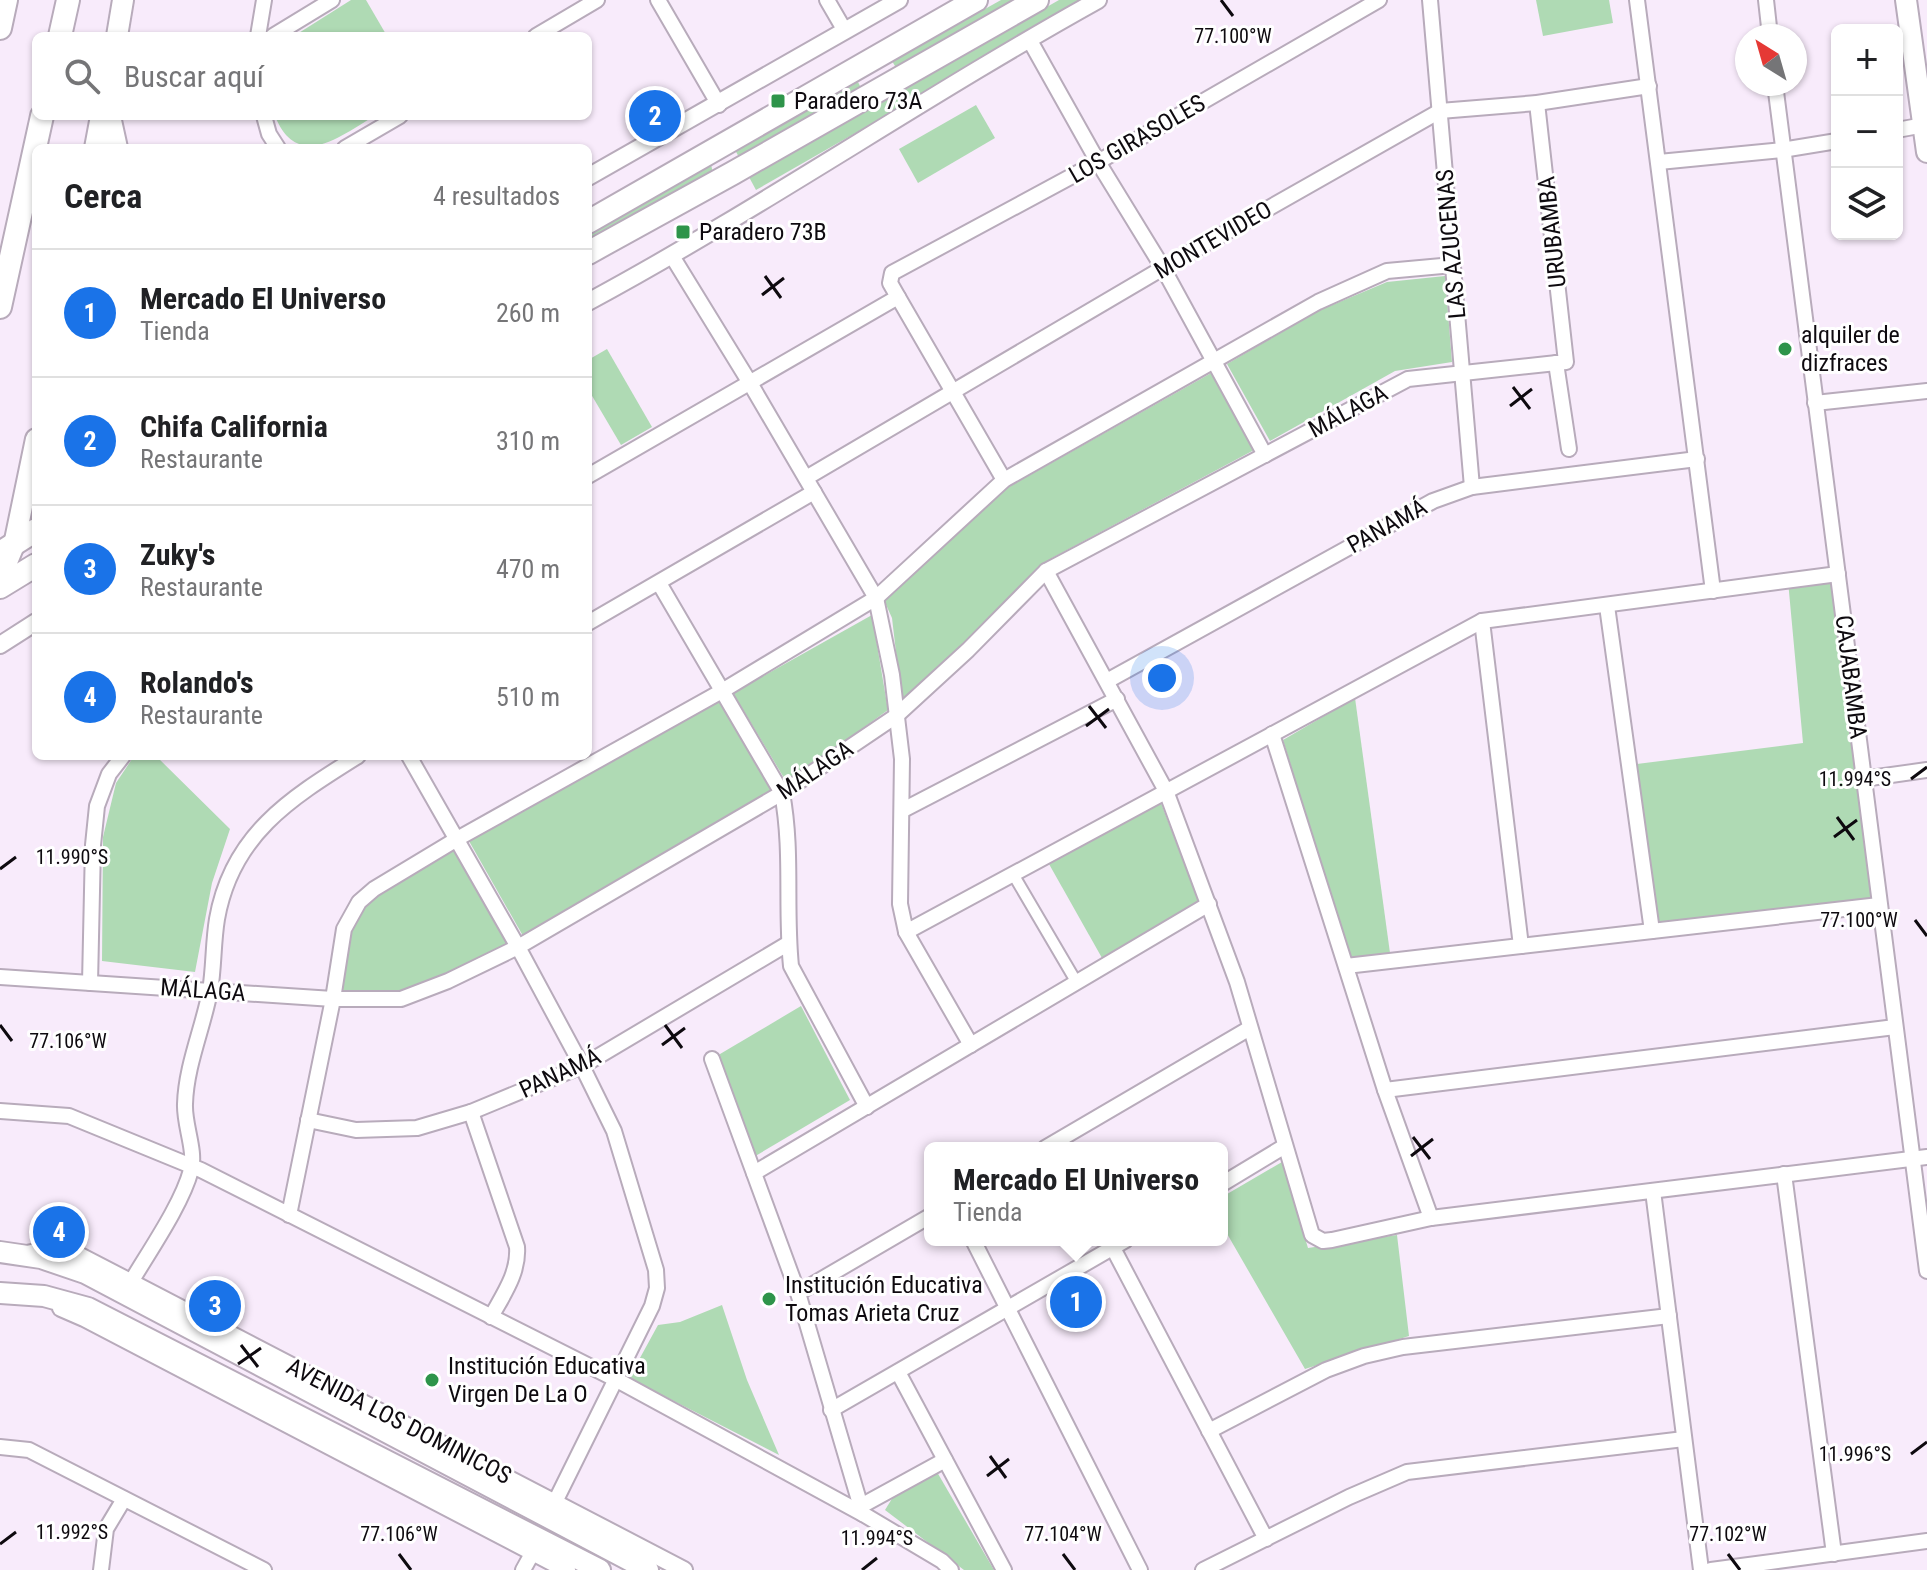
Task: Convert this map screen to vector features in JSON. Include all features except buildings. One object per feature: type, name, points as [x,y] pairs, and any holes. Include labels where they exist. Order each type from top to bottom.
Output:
[{"type":"main road","points":[[0,28],[6,0]]},
{"type":"main road","points":[[61,32],[68,0]]},
{"type":"main road","points":[[118,32],[123,0]]},
{"type":"main road","points":[[592,220],[976,0]]},
{"type":"main road","points":[[592,251],[1037,0]]},
{"type":"main road","points":[[1906,0],[1927,152]]},
{"type":"main road","points":[[876,57],[871,74],[877,83],[885,87]]},
{"type":"main road","points":[[36,144],[41,120]]},
{"type":"main road","points":[[96,144],[100,120]]},
{"type":"main road","points":[[110,120],[115,144]]},
{"type":"main road","points":[[0,307],[32,161]]},
{"type":"main road","points":[[0,579],[32,454]]},
{"type":"main road","points":[[7,549],[32,533]]},
{"type":"main road","points":[[0,587],[32,567]]},
{"type":"main road","name":"AVENIDA LOS DOMINICOS","points":[[0,1252],[21,1253],[85,1273],[648,1570]]},
{"type":"main road","name":"AVENIDA LOS DOMINICOS","points":[[0,1293],[58,1299],[88,1308],[600,1570]]},
{"type":"street","points":[[259,32],[264,0]]},
{"type":"street","points":[[280,32],[332,0]]},
{"type":"street","points":[[543,32],[597,0]]},
{"type":"street","points":[[658,0],[719,105]]},
{"type":"street","points":[[827,0],[845,31]]},
{"type":"street","points":[[592,175],[899,0]]},
{"type":"street","points":[[592,300],[672,256],[1098,0]]},
{"type":"street","name":"LOS GIRASOLES","points":[[898,297],[890,283],[892,273],[1098,162],[1379,0]]},
{"type":"street","name":"LAS AZUCENAS","points":[[1430,0],[1472,487]]},
{"type":"street","points":[[1637,0],[1713,591]]},
{"type":"street","points":[[1766,0],[1769,24]]},
{"type":"street","points":[[1029,39],[1098,162],[1163,268],[1265,455]]},
{"type":"street","name":"MONTEVIDEO","points":[[806,478],[1163,268],[1440,111],[1537,103],[1649,86]]},
{"type":"street","name":"CAJABAMBA","points":[[1776,96],[1895,1027],[1920,1158],[1927,1271]]},
{"type":"street","name":"URUBAMBA","points":[[1537,103],[1569,449]]},
{"type":"street","points":[[265,120],[275,144]]},
{"type":"street","points":[[352,144],[393,120]]},
{"type":"street","points":[[1903,129],[1924,125]]},
{"type":"street","points":[[1659,162],[1831,142]]},
{"type":"street","points":[[672,256],[876,598],[892,675],[902,759],[900,892],[906,932],[971,1045]]},
{"type":"street","points":[[289,1215],[333,999],[344,929],[359,902],[374,889],[457,839],[722,691],[876,598],[1004,480],[1318,302],[1387,271],[1453,265]]},
{"type":"street","points":[[592,474],[898,297],[1004,480]]},
{"type":"street","name":"MÁLAGA","points":[[0,977],[333,999],[401,999],[448,981],[518,947],[782,793],[896,716],[968,650],[1046,571],[1408,379],[1561,362]]},
{"type":"street","points":[[1815,403],[1927,391]]},
{"type":"street","name":"PANAMÁ","points":[[1107,681],[1433,501],[1472,487],[1697,459]]},
{"type":"street","points":[[592,621],[814,492]]},
{"type":"street","points":[[1046,571],[1166,791],[1209,904],[1312,1235],[1316,1239],[1332,1240],[1431,1218],[1920,1158]]},
{"type":"street","points":[[906,932],[1482,621],[1838,574]]},
{"type":"street","points":[[659,583],[782,793],[788,837],[791,966],[867,1107]]},
{"type":"street","points":[[1607,606],[1652,931]]},
{"type":"street","points":[[1482,621],[1521,946]]},
{"type":"street","points":[[0,645],[32,625]]},
{"type":"street","points":[[903,810],[1117,699]]},
{"type":"street","points":[[1272,734],[1385,1090],[1431,1218]]},
{"type":"street","points":[[90,983],[93,845],[97,806],[109,774],[120,760]]},
{"type":"street","points":[[131,1282],[169,1215],[192,1166],[185,1104],[210,990],[217,918],[228,876],[252,838],[277,810],[352,760]]},
{"type":"street","points":[[411,760],[518,947],[614,1131],[656,1270],[657,1288],[652,1306],[555,1502]]},
{"type":"street","points":[[1863,779],[1927,770]]},
{"type":"street","points":[[1013,874],[1077,983]]},
{"type":"street","points":[[754,1173],[1209,904]]},
{"type":"street","points":[[1346,966],[1879,905]]},
{"type":"street","name":"PANAMÁ","points":[[308,1120],[356,1130],[417,1128],[471,1112],[582,1066],[789,943]]},
{"type":"street","points":[[1385,1090],[1895,1027]]},
{"type":"street","points":[[1055,1142],[1250,1028]]},
{"type":"street","points":[[712,1059],[798,1293],[862,1510]]},
{"type":"street","points":[[0,1111],[69,1116],[192,1166],[617,1380],[862,1510],[942,1561],[951,1570]]},
{"type":"street","points":[[471,1112],[518,1257],[511,1281],[491,1317]]},
{"type":"street","points":[[1228,1180],[1285,1146]]},
{"type":"street","points":[[1784,1174],[1834,1554]]},
{"type":"street","points":[[1653,1191],[1701,1570]]},
{"type":"street","points":[[798,1293],[924,1220]]},
{"type":"street","points":[[976,1246],[1140,1570]]},
{"type":"street","points":[[831,1410],[1116,1246]]},
{"type":"street","points":[[1120,1246],[1209,1431],[1266,1539]]},
{"type":"street","name":"AVENIDA LOS DOMINICOS","points":[[21,1253],[65,1252],[82,1257],[684,1570]]},
{"type":"street","name":"AVENIDA LOS DOMINICOS","points":[[26,1294],[84,1318],[567,1570]]},
{"type":"street","points":[[1209,1431],[1326,1370],[1364,1356],[1403,1347],[1669,1316]]},
{"type":"street","points":[[898,1372],[1004,1570]]},
{"type":"street","points":[[1203,1570],[1349,1497],[1407,1472],[1684,1439]]},
{"type":"street","points":[[0,1447],[29,1450],[264,1570]]},
{"type":"street","points":[[862,1510],[945,1460]]},
{"type":"street","points":[[101,1570],[106,1529],[124,1499]]},
{"type":"street","points":[[1711,1570],[1927,1541]]},
{"type":"street","points":[[523,1570],[533,1552]]},
{"type":"green space","points":[[351,0],[366,0],[385,32],[300,32]]},
{"type":"green space","points":[[1001,0],[1024,0],[898,71],[892,61]]},
{"type":"green space","points":[[1059,0],[1088,0],[756,190],[749,177]]},
{"type":"green space","points":[[1536,0],[1609,0],[1613,23],[1543,36]]},
{"type":"green space","points":[[858,82],[862,90],[740,159],[735,150]]},
{"type":"green space","points":[[976,105],[995,138],[918,183],[899,149]]},
{"type":"green space","points":[[277,120],[368,120],[334,140],[320,144],[301,144],[284,133]]},
{"type":"green space","points":[[711,164],[713,174],[592,244],[592,232]]},
{"type":"green space","points":[[1445,276],[1452,362],[1395,371],[1270,441],[1227,364],[1318,311],[1387,282]]},
{"type":"green space","points":[[607,349],[652,427],[621,445],[592,396],[592,358]]},
{"type":"green space","points":[[1213,372],[1256,449],[1052,558],[1037,570],[976,638],[902,703],[892,618],[883,598],[998,493]]},
{"type":"green space","points":[[1838,574],[1879,905],[1652,931],[1629,765],[1803,743],[1788,581]]},
{"type":"green space","points":[[872,615],[888,710],[787,783],[733,693]]},
{"type":"green space","points":[[1355,698],[1390,953],[1350,959],[1283,740]]},
{"type":"green space","points":[[718,700],[773,793],[523,936],[469,841]]},
{"type":"green space","points":[[131,760],[160,760],[230,829],[212,883],[195,972],[102,961],[103,837],[116,783]]},
{"type":"green space","points":[[1161,803],[1199,902],[1102,958],[1049,864]]},
{"type":"green space","points":[[453,849],[508,944],[466,968],[399,993],[343,993],[345,946],[355,916],[378,892]]},
{"type":"green space","points":[[801,1006],[850,1100],[752,1158],[715,1057]]},
{"type":"green space","points":[[1282,1162],[1308,1248],[1397,1235],[1409,1336],[1305,1369],[1228,1235],[1228,1194]]},
{"type":"green space","points":[[722,1305],[747,1380],[779,1455],[629,1378],[658,1325],[680,1322]]},
{"type":"green space","points":[[937,1472],[994,1570],[964,1570],[885,1510],[893,1497]]},
{"type":"place","name":"Paradero 73A","points":[[778,101]]},
{"type":"place","name":"Chifa California","points":[[655,116]]},
{"type":"place","name":"Paradero 73B","points":[[683,232]]},
{"type":"place","name":"alquiler de dizfraces","points":[[1785,349]]},
{"type":"place","name":"Rolando's","points":[[59,1232]]},
{"type":"place","name":"Institución Educativa Tomas Arieta Cruz","points":[[769,1299]]},
{"type":"place","name":"Mercado El Universo","points":[[1076,1302]]},
{"type":"place","name":"Zuky's","points":[[215,1306]]},
{"type":"place","name":"Institución Educativa Virgen De La O","points":[[432,1380]]}]
